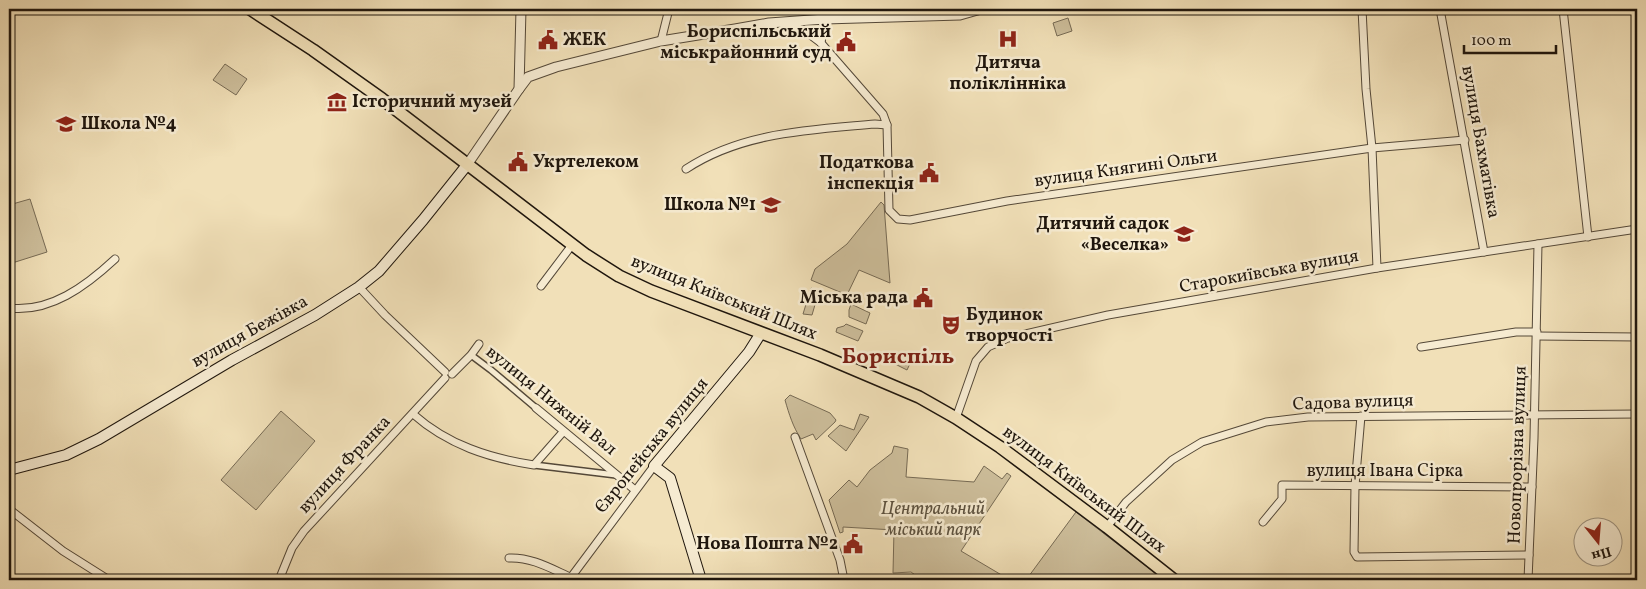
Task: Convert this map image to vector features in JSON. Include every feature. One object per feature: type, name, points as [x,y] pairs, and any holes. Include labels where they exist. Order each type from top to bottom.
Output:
[{"type":"highway","name":"вулиця Київський Шлях","points":[[250,9],[344,72],[572,245],[619,276],[651,291],[883,381],[919,397],[956,418],[1000,447],[1174,580]]},
{"type":"main road","name":"вулиця Бежівка","points":[[9,470],[66,455],[99,439],[232,360],[315,315],[359,287],[379,271],[424,220],[467,165]]},
{"type":"main road","name":"Європейська вулиця","points":[[654,466],[749,352],[761,333]]},
{"type":"main road","points":[[654,466],[670,478],[701,580]]},
{"type":"street","points":[[519,89],[521,9]]},
{"type":"street","points":[[661,42],[669,9]]},
{"type":"street","points":[[821,43],[826,9]]},
{"type":"street","points":[[467,165],[528,77],[542,71],[661,42],[769,23],[825,19],[960,15],[981,9]]},
{"type":"street","points":[[1362,9],[1366,89],[1372,148],[1377,268]]},
{"type":"street","name":"вулиця Бахматівка","points":[[1440,9],[1484,252]]},
{"type":"street","points":[[1563,9],[1588,237]]},
{"type":"street","points":[[686,169],[702,158],[714,153],[773,135],[875,124],[887,125],[883,114],[821,43],[788,22]]},
{"type":"street","name":"вулиця Княгині Ольги","points":[[887,125],[889,210],[898,219],[910,220],[1007,201],[1372,148],[1464,140]]},
{"type":"street","name":"Старокиївська вулиця","points":[[956,418],[976,361],[988,347],[1008,338],[1108,315],[1377,268],[1637,229]]},
{"type":"street","name":"Новопрорізна вулиця","points":[[1528,580],[1535,415],[1538,244]]},
{"type":"street","points":[[541,286],[572,245]]},
{"type":"street","points":[[9,308],[38,308],[58,300],[102,271],[114,259]]},
{"type":"street","points":[[359,287],[385,315],[447,374]]},
{"type":"street","points":[[1421,347],[1516,332],[1637,337]]},
{"type":"street","name":"вулиця Франка","points":[[279,580],[292,548],[304,531],[413,414],[447,374],[471,355],[480,344]]},
{"type":"street","name":"вулиця Нижній Вал","points":[[471,355],[635,490]]},
{"type":"street","points":[[413,414],[428,428],[457,444],[501,460],[617,476]]},
{"type":"street","name":"Садова вулиця","points":[[1107,527],[1126,502],[1172,460],[1202,442],[1266,422],[1308,417],[1637,414]]},
{"type":"street","points":[[1361,416],[1355,486],[1354,552],[1357,557],[1529,555]]},
{"type":"street","points":[[534,465],[563,432]]},
{"type":"street","points":[[795,437],[840,560],[843,576],[848,580]]},
{"type":"street","name":"Європейська вулиця","points":[[570,579],[654,466]]},
{"type":"street","name":"вулиця Івана Сірка","points":[[1263,522],[1282,499],[1282,485],[1532,487]]},
{"type":"street","points":[[9,509],[63,551],[109,580]]},
{"type":"street","points":[[508,558],[521,557],[533,561],[570,579]]},
{"type":"green space","points":[[1068,18],[1072,31],[1057,36],[1053,23]]},
{"type":"green space","points":[[225,64],[247,79],[236,95],[213,80]]},
{"type":"green space","points":[[30,199],[47,252],[9,264],[9,205]]},
{"type":"green space","points":[[881,202],[884,205],[890,283],[859,270],[847,295],[811,280],[815,269],[847,244]]},
{"type":"green space","points":[[811,288],[819,291],[812,315],[803,314]]},
{"type":"green space","points":[[851,304],[870,313],[866,324],[849,317]]},
{"type":"green space","points":[[846,324],[863,331],[858,341],[836,332],[837,328]]},
{"type":"green space","points":[[910,353],[914,355],[907,370],[895,364],[900,356],[904,357]]},
{"type":"green space","points":[[790,395],[830,413],[836,420],[835,422],[816,440],[813,434],[801,439],[793,425],[785,400]]},
{"type":"green space","points":[[281,411],[315,441],[256,510],[221,480]]},
{"type":"green space","points":[[860,414],[869,417],[846,451],[828,436],[840,425],[854,430]]},
{"type":"green space","name":"Центральний міський парк","points":[[894,446],[908,449],[906,477],[974,482],[984,466],[1002,479],[1007,473],[1011,476],[961,551],[1010,580],[922,580],[911,572],[893,573],[894,530],[843,527],[843,532],[840,533],[829,500],[849,480],[857,487],[870,470],[892,453]]},
{"type":"green space","points":[[1076,512],[1164,580],[1026,580]]},
{"type":"place","name":"Дитяча поліклінніка","points":[[1008,39]]},
{"type":"place","name":"ЖЕК","points":[[548,40]]},
{"type":"place","name":"Бориспільський міськрайонний суд","points":[[846,42]]},
{"type":"place","name":"Історичний музей","points":[[337,102]]},
{"type":"place","name":"Школа №4","points":[[66,124]]},
{"type":"place","name":"Укртелеком","points":[[518,162]]},
{"type":"place","name":"Податкова інспекція","points":[[929,173]]},
{"type":"place","name":"Школа №1","points":[[771,205]]},
{"type":"place","name":"Дитячий садок «Веселка»","points":[[1184,234]]},
{"type":"place","name":"Міська рада","points":[[923,298]]},
{"type":"place","name":"Будинок творчості","points":[[951,325]]},
{"type":"place","name":"Нова Пошта №2","points":[[853,544]]},
{"type":"district","name":"Бориспіль","points":[[898,357]]}]
